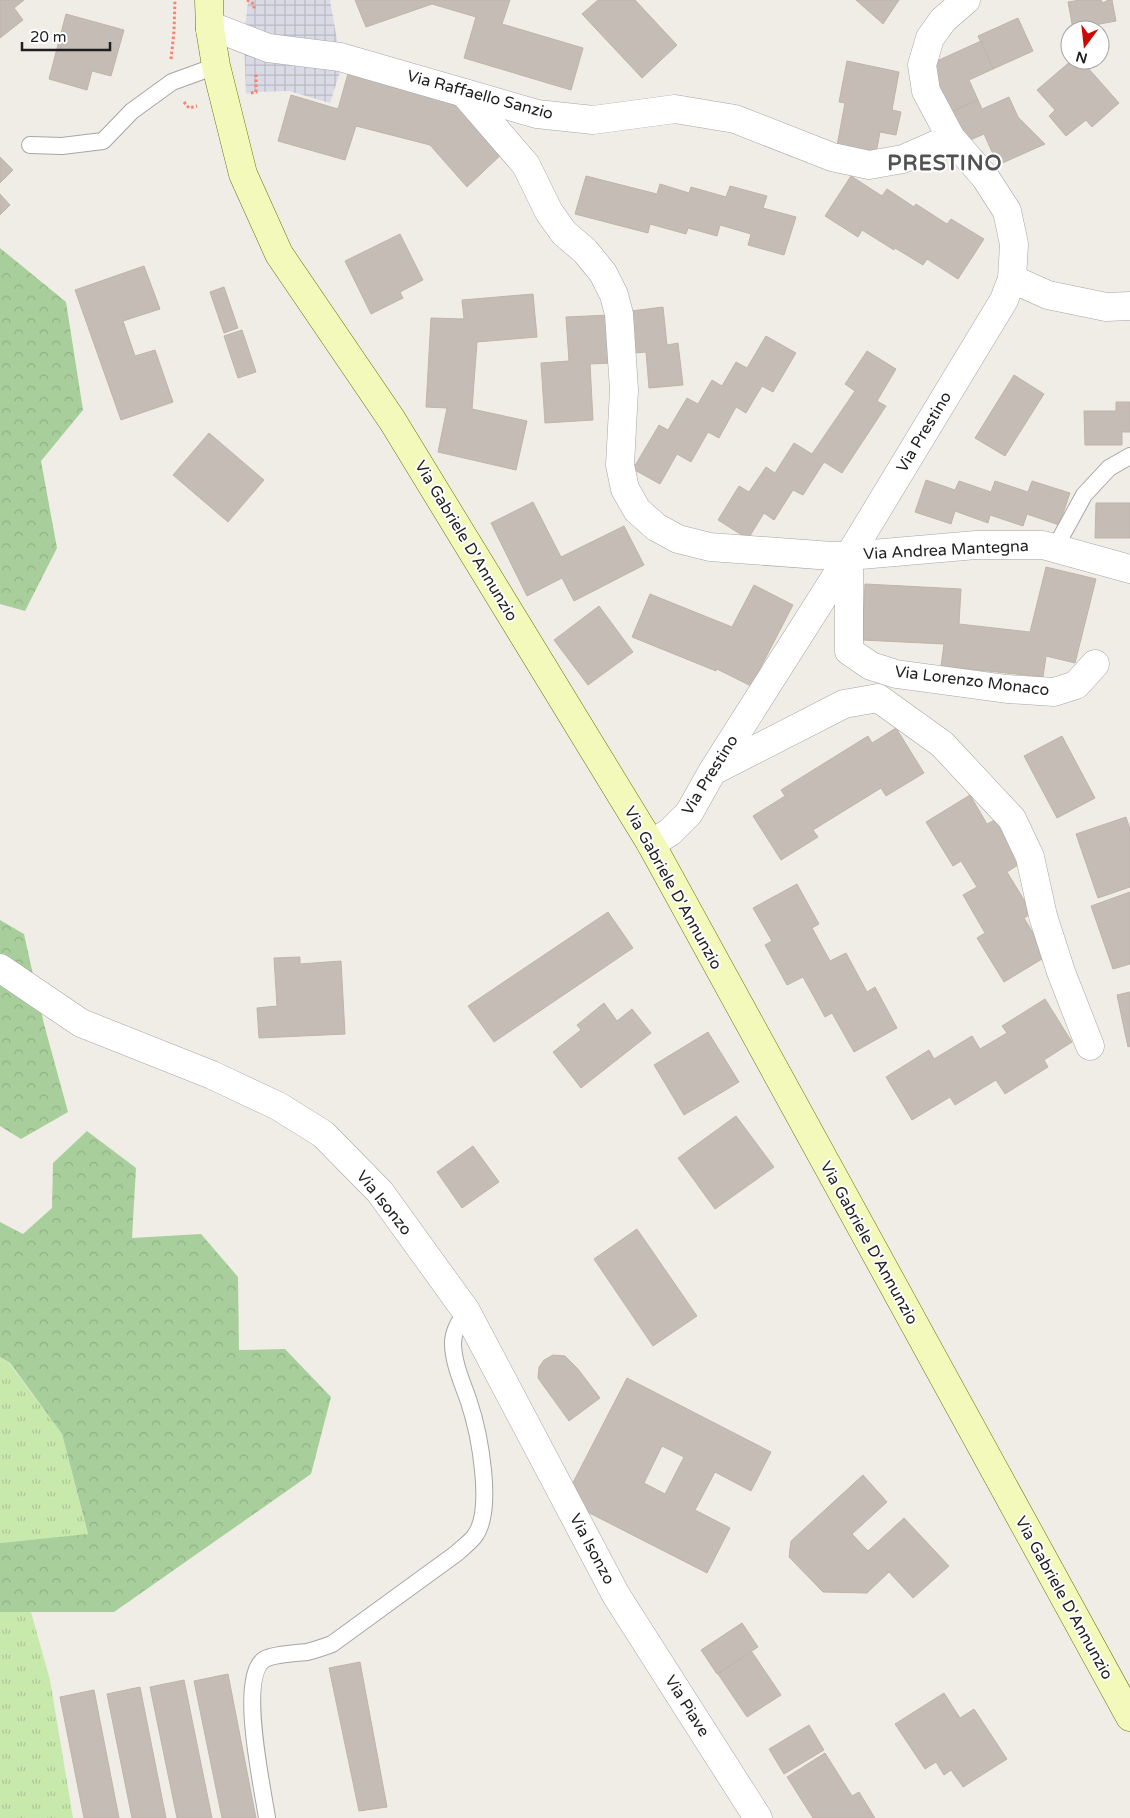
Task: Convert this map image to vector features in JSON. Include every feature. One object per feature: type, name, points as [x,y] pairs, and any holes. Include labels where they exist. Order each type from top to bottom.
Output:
[{"type":"main road","name":"Via Gabriele D'Annunzio","points":[[208,0],[215,29]]},
{"type":"main road","name":"Via Gabriele D'Annunzio","points":[[220,0],[215,29],[216,66],[243,174],[279,254],[392,420],[651,844],[1130,1717]]},
{"type":"street","name":"Via Prestino","points":[[651,844],[670,832],[688,813],[849,556],[1004,300],[1012,279],[1014,244],[1007,211],[985,176],[951,138],[926,91],[922,65],[930,38],[943,20],[966,0]]},
{"type":"street","name":"Via Raffaello Sanzio","points":[[215,29],[268,48],[340,57],[538,114],[593,120],[675,109],[735,119],[832,157],[870,165],[903,159],[951,138]]},
{"type":"street","name":"Via Andrea Mantegna","points":[[464,93],[526,165],[549,212],[564,233],[584,251],[603,273],[614,295],[619,314],[624,390],[620,465],[625,489],[637,510],[656,527],[678,539],[710,547],[849,556],[976,545],[1044,545],[1130,568]]},
{"type":"street","points":[[1012,279],[1048,296],[1106,307],[1130,306]]},
{"type":"street","name":"Via Lorenzo Monaco","points":[[849,556],[849,651],[871,666],[896,674],[1007,689],[1054,692],[1076,685],[1095,664]]},
{"type":"street","points":[[712,772],[844,704],[878,698],[926,732],[942,744],[1012,819],[1030,857],[1043,916],[1061,972],[1090,1046]]},
{"type":"street","name":"Via Isonzo","points":[[0,968],[81,1023],[220,1079],[278,1106],[323,1134],[380,1192],[466,1311],[616,1595]]},
{"type":"street","name":"Via Piave","points":[[616,1595],[758,1818]]},
{"type":"lane","points":[[30,145],[62,146],[104,141],[132,111],[172,82],[216,66]]},
{"type":"lane","points":[[1055,548],[1084,495],[1109,468],[1130,456]]},
{"type":"lane","points":[[267,1818],[253,1730],[253,1683],[259,1665],[266,1658],[310,1651],[332,1644],[475,1537],[481,1521],[485,1492],[476,1424],[456,1360],[453,1343],[455,1330],[466,1311]]},
{"type":"path","points":[[247,0],[254,4]]},
{"type":"green space","points":[[0,248],[66,302],[83,410],[41,461],[57,548],[25,611],[0,604]]},
{"type":"green space","points":[[0,920],[24,934],[44,1024],[68,1112],[21,1139],[0,1126]]},
{"type":"green space","points":[[87,1131],[136,1168],[132,1238],[201,1234],[238,1277],[239,1350],[285,1349],[331,1397],[311,1474],[114,1612],[0,1612],[0,1543],[88,1534],[62,1434],[10,1363],[0,1357],[0,1222],[23,1234],[52,1208],[53,1163]]},
{"type":"green space","points":[[0,1357],[9,1363],[62,1434],[88,1535],[0,1543]]},
{"type":"green space","points":[[0,1612],[31,1612],[50,1680],[73,1818],[0,1818]]},
{"type":"shaded area","points":[[248,0],[330,0],[340,57],[340,72],[330,103],[289,91],[246,94],[244,39]]},
{"type":"building","points":[[0,0],[24,0],[14,8],[23,20],[0,38]]},
{"type":"building","points":[[355,0],[510,0],[502,24],[583,48],[571,90],[464,58],[476,17],[432,4],[366,27]]},
{"type":"building","points":[[598,0],[635,0],[677,45],[642,78],[582,14]]},
{"type":"building","points":[[856,0],[899,0],[883,24]]},
{"type":"building","points":[[1101,0],[1103,3],[1112,0],[1116,21],[1071,20],[1068,2]]},
{"type":"building","points":[[66,14],[124,30],[111,76],[92,71],[87,90],[49,79]]},
{"type":"building","points":[[1018,18],[1033,51],[993,69],[978,36]]},
{"type":"building","points":[[981,41],[993,69],[969,80],[978,100],[949,113],[928,65]]},
{"type":"building","points":[[847,61],[899,72],[892,110],[901,112],[896,135],[880,132],[875,159],[836,151],[845,103],[839,102]]},
{"type":"building","points":[[349,70],[457,98],[505,151],[467,187],[430,145],[356,126],[345,160],[278,141],[291,95],[338,109]]},
{"type":"building","points":[[1060,70],[1090,70],[1119,103],[1092,127],[1086,120],[1066,136],[1049,116],[1055,110],[1037,90]]},
{"type":"building","points":[[1009,97],[1018,117],[1045,144],[998,165],[984,134],[968,141],[949,113],[978,100],[982,109]]},
{"type":"building","points":[[0,157],[13,170],[0,183]]},
{"type":"building","points":[[586,176],[657,194],[660,184],[689,193],[691,187],[726,197],[730,186],[767,196],[763,208],[796,217],[784,255],[748,245],[751,234],[720,225],[717,236],[688,228],[686,234],[650,224],[648,233],[575,214]]},
{"type":"building","points":[[851,176],[882,196],[887,189],[914,207],[916,204],[947,224],[951,219],[984,239],[958,279],[927,259],[923,265],[862,230],[858,237],[825,216]]},
{"type":"building","points":[[0,194],[10,205],[0,215]]},
{"type":"building","points":[[400,234],[423,280],[400,292],[403,298],[371,314],[345,261]]},
{"type":"building","points":[[144,266],[160,309],[123,321],[135,356],[155,350],[173,402],[121,420],[75,290]]},
{"type":"building","points":[[224,287],[238,328],[224,333],[210,292]]},
{"type":"building","points":[[533,294],[537,337],[477,342],[472,409],[527,421],[516,470],[438,452],[447,408],[426,407],[431,318],[464,319],[462,300]]},
{"type":"building","points":[[663,307],[667,345],[678,343],[683,385],[649,388],[646,352],[635,353],[631,311]]},
{"type":"building","points":[[610,315],[613,363],[590,364],[593,420],[545,423],[541,363],[569,361],[566,317]]},
{"type":"building","points":[[242,330],[256,372],[238,378],[224,336]]},
{"type":"building","points":[[766,336],[796,353],[773,392],[762,386],[746,413],[736,407],[719,438],[708,432],[691,462],[677,454],[660,484],[633,469],[659,425],[668,430],[687,398],[698,404],[712,380],[722,386],[736,362],[747,368]]},
{"type":"building","points":[[867,351],[896,369],[877,401],[886,406],[842,473],[824,462],[803,495],[793,490],[774,520],[764,513],[748,539],[718,520],[739,486],[749,492],[766,467],[775,473],[794,443],[812,454],[855,391],[845,384]]},
{"type":"building","points":[[1014,375],[1044,394],[1005,456],[975,438]]},
{"type":"building","points":[[1116,402],[1130,402],[1130,432],[1122,432],[1122,445],[1085,445],[1084,411],[1116,411]]},
{"type":"building","points":[[209,433],[264,480],[228,522],[173,475]]},
{"type":"building","points":[[926,480],[955,490],[959,481],[991,492],[995,481],[1028,492],[1032,481],[1070,493],[1059,525],[1027,514],[1023,526],[990,515],[988,523],[955,511],[951,524],[915,512]]},
{"type":"building","points":[[533,502],[561,557],[624,526],[644,565],[574,601],[562,578],[527,596],[491,523]]},
{"type":"building","points":[[1096,503],[1130,503],[1130,538],[1095,538]]},
{"type":"building","points":[[1046,567],[1096,579],[1075,663],[1046,656],[1043,677],[941,666],[944,644],[862,640],[865,584],[961,589],[959,624],[1030,632]]},
{"type":"building","points":[[754,585],[793,605],[751,686],[717,669],[716,671],[632,637],[650,594],[732,627]]},
{"type":"building","points":[[599,606],[633,652],[588,685],[554,640]]},
{"type":"building","points":[[896,728],[924,773],[886,796],[881,788],[813,830],[818,837],[781,860],[753,816],[785,796],[781,790],[868,736],[872,743]]},
{"type":"building","points":[[1062,736],[1095,798],[1057,818],[1024,756]]},
{"type":"building","points":[[970,795],[987,824],[995,820],[1021,863],[1007,872],[1032,913],[1024,918],[1047,956],[1004,982],[977,938],[985,933],[963,895],[977,887],[961,861],[953,866],[926,822]]},
{"type":"building","points":[[1126,817],[1130,829],[1130,887],[1098,898],[1076,834]]},
{"type":"building","points":[[797,884],[819,924],[812,928],[830,961],[846,953],[867,992],[875,987],[897,1028],[854,1052],[832,1013],[825,1017],[803,977],[787,985],[765,945],[772,941],[753,908]]},
{"type":"building","points":[[1130,892],[1130,964],[1113,969],[1091,906]]},
{"type":"building","points":[[608,912],[633,948],[494,1042],[468,1006]]},
{"type":"building","points":[[300,957],[300,964],[341,961],[345,1034],[259,1038],[257,1008],[277,1006],[274,958]]},
{"type":"building","points":[[1130,992],[1130,1046],[1128,1047],[1117,995]]},
{"type":"building","points":[[1045,999],[1072,1042],[1044,1060],[1048,1067],[1005,1094],[996,1080],[955,1105],[950,1097],[912,1120],[886,1077],[929,1050],[934,1059],[972,1036],[980,1049],[1007,1033],[1002,1026]]},
{"type":"building","points":[[604,1003],[617,1021],[632,1009],[651,1033],[581,1088],[553,1052],[581,1030],[577,1025]]},
{"type":"building","points":[[708,1032],[739,1082],[684,1115],[654,1065]]},
{"type":"building","points":[[736,1116],[774,1167],[715,1209],[678,1158]]},
{"type":"building","points":[[473,1146],[499,1182],[462,1208],[437,1172]]},
{"type":"building","points":[[637,1229],[697,1316],[653,1346],[594,1259]]},
{"type":"building","points":[[553,1355],[565,1356],[578,1369],[600,1398],[569,1421],[538,1378],[539,1367],[544,1360]]},
{"type":"building","points":[[627,1378],[771,1452],[751,1491],[715,1472],[695,1510],[730,1528],[707,1573],[564,1500]],"holes":[[[662,1446],[684,1457],[665,1494],[644,1483]]]},
{"type":"building","points":[[863,1475],[887,1502],[852,1534],[868,1551],[904,1518],[949,1566],[913,1598],[889,1572],[867,1593],[823,1592],[789,1557],[791,1541]]},
{"type":"building","points":[[742,1623],[758,1647],[717,1674],[701,1650]]},
{"type":"building","points":[[752,1652],[781,1695],[747,1717],[718,1674]]},
{"type":"building","points":[[360,1662],[387,1807],[359,1811],[329,1668]]},
{"type":"building","points":[[228,1674],[256,1818],[222,1818],[194,1681]]},
{"type":"building","points":[[184,1680],[212,1818],[177,1818],[150,1687]]},
{"type":"building","points":[[140,1687],[166,1818],[132,1818],[107,1694]]},
{"type":"building","points":[[94,1690],[119,1818],[84,1818],[60,1697]]},
{"type":"building","points":[[944,1693],[960,1718],[974,1709],[1007,1759],[963,1787],[951,1770],[944,1775],[936,1762],[925,1769],[895,1724]]},
{"type":"building","points":[[809,1725],[824,1750],[784,1774],[769,1749]]},
{"type":"building","points":[[825,1753],[852,1796],[859,1792],[875,1818],[813,1818],[787,1777]]},
{"type":"district","name":"PRESTINO","points":[[945,163]]}]
